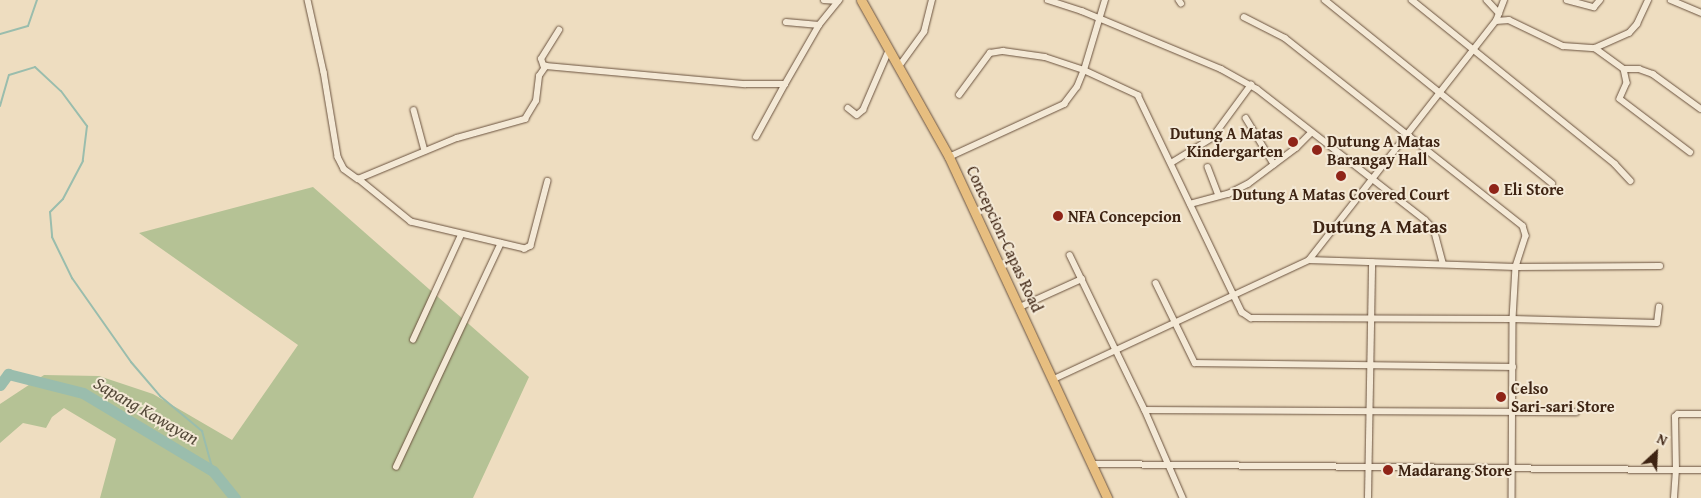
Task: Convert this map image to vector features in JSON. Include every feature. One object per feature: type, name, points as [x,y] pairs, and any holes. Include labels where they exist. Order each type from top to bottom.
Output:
[{"type":"main road","name":"Concepcion-Capas Road","points":[[861,0],[900,65],[949,156],[1054,379],[1107,498]]},
{"type":"street","points":[[308,0],[324,72],[338,157],[344,169],[403,217],[422,226],[525,250],[531,246],[548,180]]},
{"type":"street","points":[[824,0],[838,1]]},
{"type":"street","points":[[900,65],[924,32],[932,0]]},
{"type":"street","points":[[1048,0],[1068,5],[1099,20],[1221,69],[1251,85],[1434,229],[1443,263]]},
{"type":"street","points":[[949,156],[1064,104],[1077,87],[1084,70],[1105,0]]},
{"type":"street","points":[[1325,0],[1552,182]]},
{"type":"street","points":[[1412,0],[1615,164],[1631,181]]},
{"type":"street","points":[[1487,0],[1499,13]]},
{"type":"street","points":[[1309,260],[1439,90],[1496,21],[1504,0]]},
{"type":"street","points":[[1567,0],[1592,7],[1597,6],[1600,0]]},
{"type":"street","points":[[1496,21],[1509,20],[1563,46],[1595,48],[1629,33],[1637,24],[1648,0]]},
{"type":"street","points":[[1670,0],[1701,13]]},
{"type":"street","points":[[756,137],[819,26],[838,1]]},
{"type":"street","points":[[1244,17],[1285,38],[1523,226],[1526,236],[1516,267],[1511,412],[1512,498]]},
{"type":"street","points":[[786,22],[819,26]]},
{"type":"street","points":[[544,68],[541,59],[559,30]]},
{"type":"street","points":[[848,108],[857,115],[863,110],[890,48]]},
{"type":"street","points":[[1595,48],[1624,68],[1639,69],[1653,74],[1701,109]]},
{"type":"street","points":[[959,95],[987,56],[995,51],[1024,52],[1084,70],[1138,95],[1242,312],[1251,318],[1514,319],[1657,323],[1659,307]]},
{"type":"street","points":[[358,179],[425,151],[493,126],[524,119],[536,101],[539,76],[544,68],[553,65],[745,84],[785,84]]},
{"type":"street","points":[[1624,68],[1627,83],[1620,98],[1690,152]]},
{"type":"street","points":[[1170,163],[1212,138],[1251,85]]},
{"type":"street","points":[[414,110],[425,151]]},
{"type":"street","points":[[1246,118],[1274,164]]},
{"type":"street","points":[[1190,204],[1242,187],[1274,164],[1311,133]]},
{"type":"street","points":[[1208,167],[1219,195]]},
{"type":"street","points":[[413,340],[461,234]]},
{"type":"street","points":[[396,467],[501,243]]},
{"type":"street","points":[[1070,256],[1146,410],[1183,498]]},
{"type":"street","points":[[1054,379],[1309,260],[1372,263],[1443,263],[1516,267],[1660,266]]},
{"type":"street","points":[[1368,498],[1372,263]]},
{"type":"street","points":[[1020,307],[1082,279]]},
{"type":"street","points":[[1156,283],[1195,363],[1513,367]]},
{"type":"street","points":[[1146,410],[1576,412]]},
{"type":"street","points":[[1674,498],[1676,470],[1675,417],[1678,414],[1701,414]]},
{"type":"street","points":[[1093,464],[1701,470]]},
{"type":"green space","points":[[313,187],[529,377],[473,498],[100,498],[116,439],[64,408],[52,417],[46,428],[23,423],[0,443],[0,404],[44,375],[99,376],[153,394],[232,440],[298,345],[139,233]]},
{"type":"waterway","points":[[0,34],[28,26],[37,0]]},
{"type":"waterway","points":[[0,106],[9,75],[35,67],[61,91],[87,126],[83,161],[63,199],[50,212],[52,237],[72,278],[131,362],[160,396],[202,431],[213,471]]},
{"type":"waterway","name":"Sapang Kawayan","points":[[0,385],[8,374],[83,393],[213,471],[235,498]]},
{"type":"place","name":"Dutung A Matas Kindergarten","points":[[1293,142]]},
{"type":"place","name":"Dutung A Matas Barangay Hall","points":[[1317,150]]},
{"type":"place","name":"Dutung A Matas Covered Court","points":[[1341,176]]},
{"type":"place","name":"Eli Store","points":[[1494,189]]},
{"type":"place","name":"NFA Concepcion","points":[[1058,216]]},
{"type":"place","name":"Celso Sari-sari Store","points":[[1501,397]]},
{"type":"place","name":"Madarang Store","points":[[1388,470]]},
{"type":"district","name":"Dutung A Matas","points":[[1380,227]]}]
